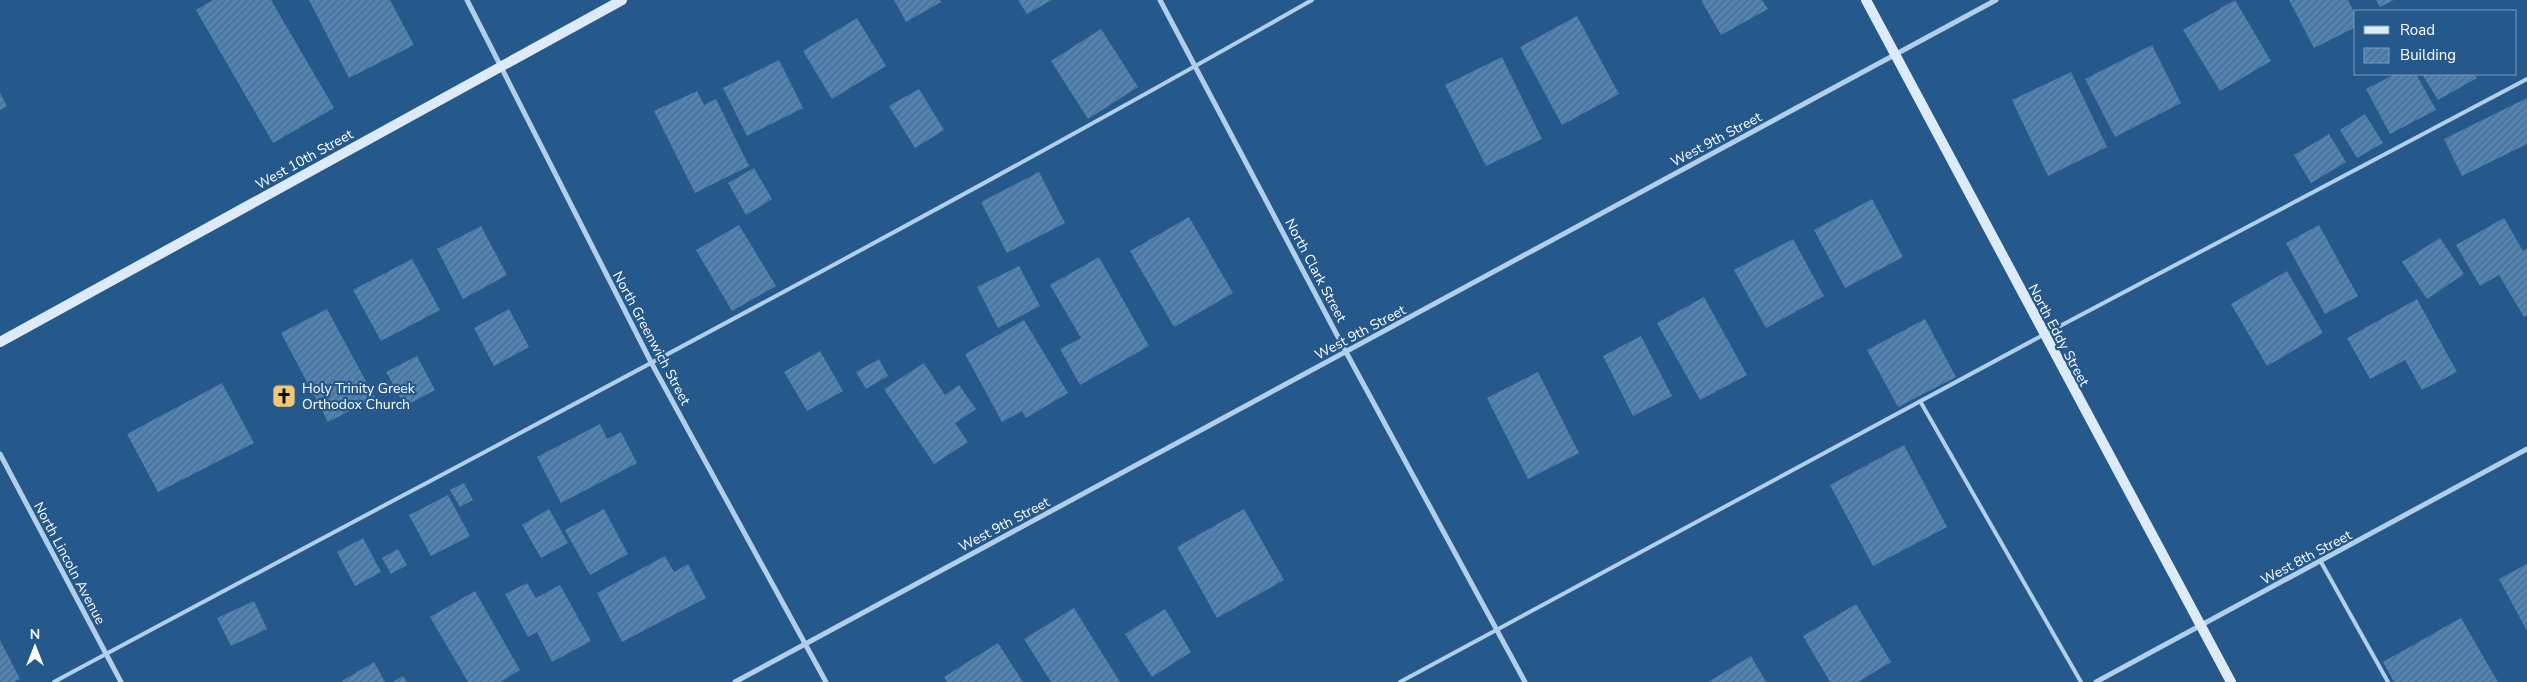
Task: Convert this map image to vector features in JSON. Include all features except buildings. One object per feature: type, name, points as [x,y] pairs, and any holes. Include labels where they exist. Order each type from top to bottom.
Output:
[{"type":"main road","name":"West 10th Street","points":[[0,342],[622,0]]},
{"type":"main road","name":"North Eddy Street","points":[[1866,0],[2043,335],[2231,682]]},
{"type":"street","name":"North Greenwich Street","points":[[466,0],[652,364],[826,682]]},
{"type":"street","name":"North Clark Street","points":[[1160,0],[1346,352],[1525,682]]},
{"type":"street","name":"West 9th Street","points":[[735,682],[1996,0]]},
{"type":"street","name":"West 8th Street","points":[[2096,682],[2527,449]]},
{"type":"street","name":"North Lincoln Avenue","points":[[0,454],[121,682]]},
{"type":"lane","points":[[54,682],[652,364],[1196,66],[1312,0]]},
{"type":"lane","points":[[1400,682],[2043,335],[2527,79]]},
{"type":"lane","points":[[1920,401],[2081,682]]},
{"type":"lane","points":[[2321,562],[2388,682]]},
{"type":"place","name":"Holy Trinity Greek Orthodox Church","points":[[284,396]]}]
